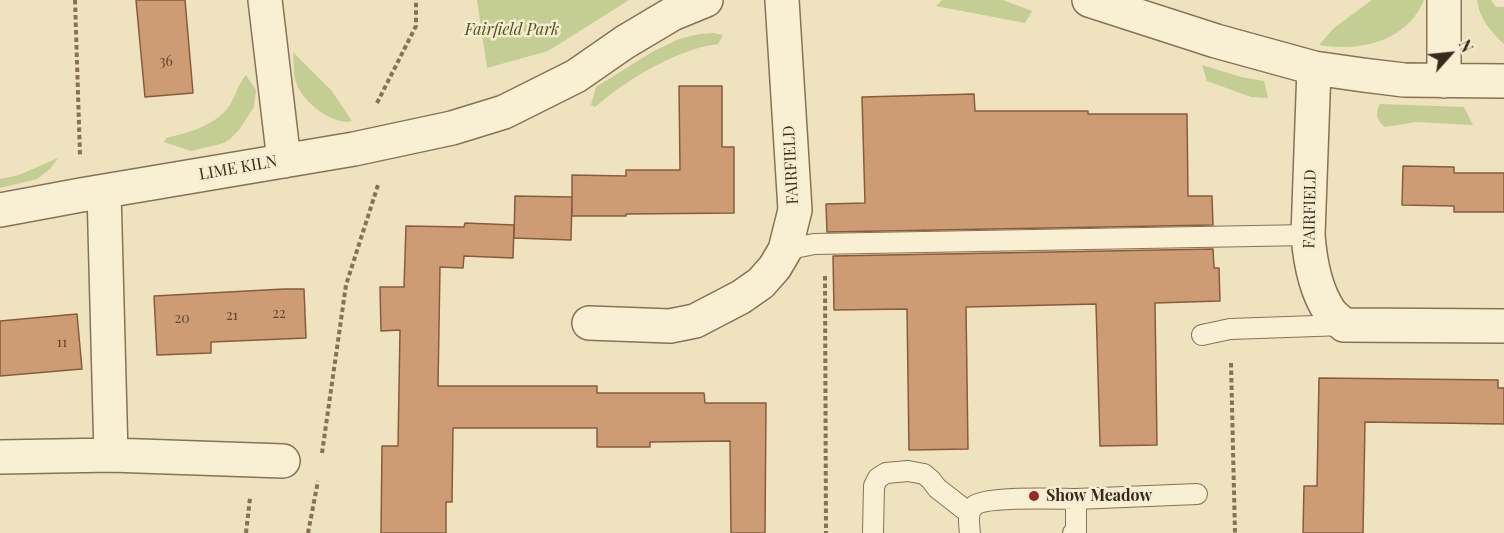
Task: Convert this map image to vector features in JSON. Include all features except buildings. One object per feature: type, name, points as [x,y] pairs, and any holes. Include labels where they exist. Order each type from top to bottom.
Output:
[{"type":"street","name":"LIME KILN","points":[[0,210],[284,161],[266,0]]},
{"type":"street","points":[[284,161],[452,128],[504,112],[576,76],[625,42],[672,14],[706,0]]},
{"type":"street","name":"FAIRFIELD","points":[[589,323],[670,326],[695,321],[741,297],[761,283],[775,267],[799,247],[782,0]]},
{"type":"street","points":[[1089,0],[1216,41],[1314,68],[1404,80],[1504,81]]},
{"type":"street","points":[[1444,0],[1444,81]]},
{"type":"street","name":"FAIRFIELD","points":[[1314,68],[1308,235],[1310,256],[1324,301],[1332,314],[1344,325]]},
{"type":"street","points":[[93,193],[111,455]]},
{"type":"street","points":[[1344,325],[1504,327]]},
{"type":"street","points":[[0,457],[111,455],[283,461]]},
{"type":"lane","points":[[799,247],[1308,235]]},
{"type":"lane","points":[[1202,335],[1230,329],[1344,325]]},
{"type":"lane","points":[[873,533],[874,486],[878,478],[886,472],[908,471],[924,474],[969,523]]},
{"type":"lane","points":[[969,523],[973,507],[981,502],[1197,494]]},
{"type":"lane","points":[[1075,533],[1076,499]]},
{"type":"path","points":[[75,0],[93,193]]},
{"type":"path","points":[[354,149],[416,26],[416,0]]},
{"type":"path","points":[[322,455],[346,285],[392,141]]},
{"type":"path","points":[[799,247],[825,267],[826,533]]},
{"type":"path","points":[[1230,329],[1235,533]]},
{"type":"path","points":[[308,533],[318,477]]},
{"type":"green space","name":"Fairfield Park","points":[[477,0],[629,0],[548,51],[487,68]]},
{"type":"green space","points":[[942,0],[1003,0],[1032,11],[1025,23],[936,6]]},
{"type":"green space","points":[[1372,0],[1424,0],[1406,26],[1380,41],[1350,47],[1319,45],[1334,28]]},
{"type":"green space","points":[[1477,0],[1491,0],[1496,7],[1504,7],[1504,44],[1486,24]]},
{"type":"green space","points":[[714,33],[723,35],[718,44],[702,47],[669,59],[622,86],[595,107],[591,105],[596,87],[652,52],[679,39]]},
{"type":"green space","points":[[293,52],[331,90],[352,121],[344,122],[327,116],[304,97],[295,79]]},
{"type":"green space","points":[[1202,65],[1241,77],[1264,81],[1268,98],[1251,97],[1207,81]]},
{"type":"green space","points":[[246,75],[256,90],[254,107],[230,139],[224,143],[191,151],[164,142],[166,138],[192,131],[218,118],[230,105]]},
{"type":"green space","points":[[1380,104],[1464,107],[1473,125],[1416,122],[1385,127],[1377,117]]},
{"type":"green space","points":[[58,158],[50,169],[37,179],[0,188],[0,179],[19,175]]},
{"type":"place","name":"Show Meadow","points":[[1034,496]]}]
